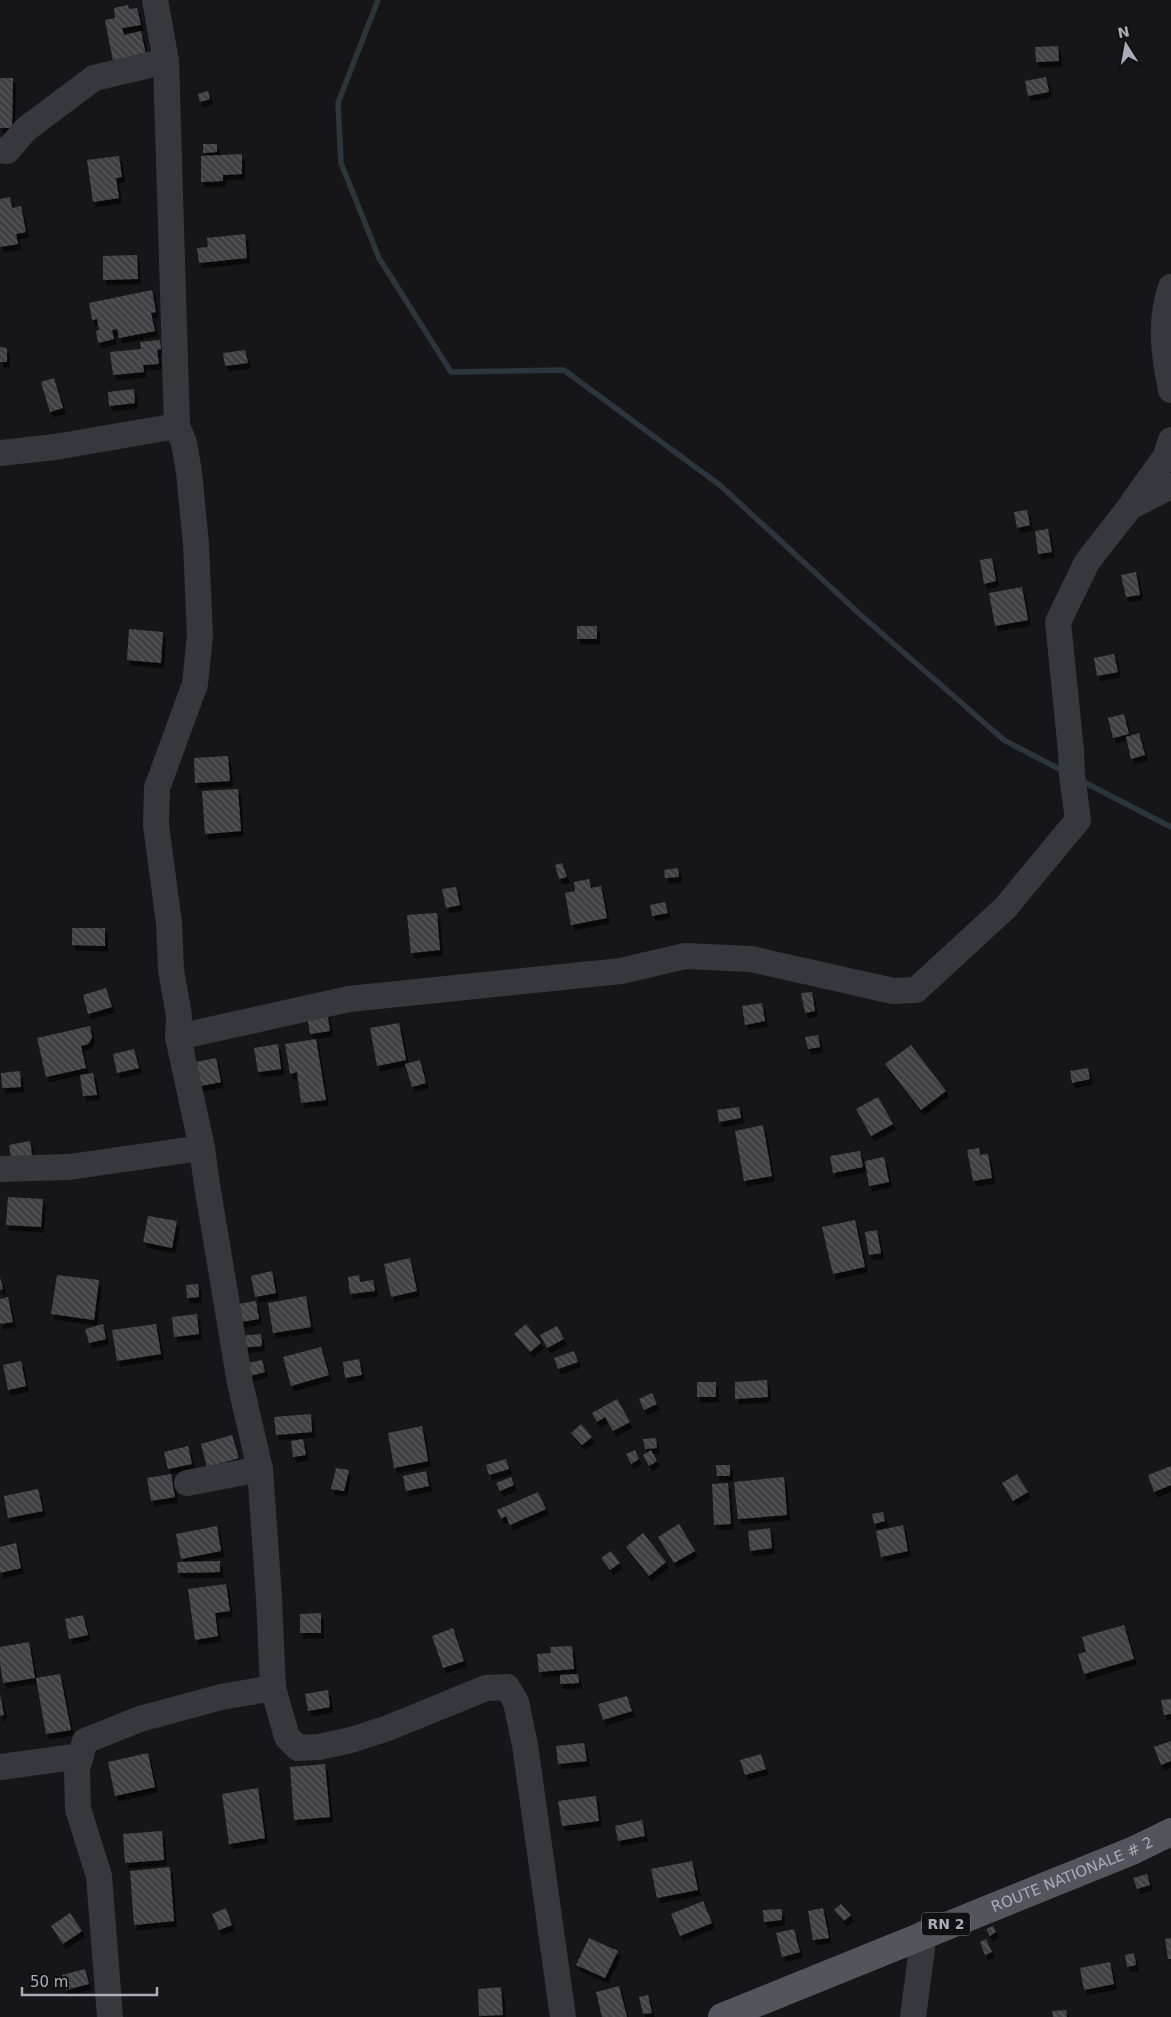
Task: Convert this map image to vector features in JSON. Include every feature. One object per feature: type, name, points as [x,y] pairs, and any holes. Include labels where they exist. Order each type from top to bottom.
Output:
[{"type":"main road","name":"ROUTE NATIONALE # 2","points":[[722,2017],[924,1933],[1132,1851],[1171,1832]]},
{"type":"street","points":[[155,0],[166,61],[177,426],[184,443],[189,472],[196,544],[200,636],[195,684],[157,788],[156,825],[169,922],[171,970],[179,1016],[178,1037],[202,1148],[240,1383],[260,1469],[273,1688],[287,1737],[298,1748],[319,1747],[351,1740],[388,1728],[486,1688],[507,1688],[516,1702],[525,1745],[564,2017]]},
{"type":"street","points":[[0,150],[7,151],[26,128],[94,78],[166,61]]},
{"type":"street","points":[[1171,287],[1167,299],[1163,329],[1171,390]]},
{"type":"street","points":[[0,452],[55,447],[177,426]]},
{"type":"street","points":[[178,1037],[349,999],[621,971],[685,956],[751,959],[893,990],[916,990],[1005,908],[1078,820],[1058,622],[1087,562],[1130,507],[1166,456],[1171,440]]},
{"type":"street","points":[[1130,507],[1171,486]]},
{"type":"street","points":[[0,1169],[69,1167],[202,1148]]},
{"type":"street","points":[[187,1483],[260,1469]]},
{"type":"street","points":[[110,2017],[99,1876],[78,1809],[77,1769],[85,1741],[140,1719],[221,1697],[273,1688]]},
{"type":"street","points":[[0,1767],[81,1756]]},
{"type":"street","points":[[913,2017],[924,1933]]},
{"type":"building","points":[[128,5],[129,9],[137,8],[141,25],[122,28],[124,35],[141,31],[146,55],[113,61],[105,20],[115,18],[114,8]]},
{"type":"building","points":[[1058,46],[1059,61],[1036,62],[1035,47]]},
{"type":"building","points":[[1046,77],[1049,92],[1028,96],[1025,81]]},
{"type":"building","points":[[0,78],[13,78],[12,128],[0,128]]},
{"type":"building","points":[[208,91],[210,99],[200,102],[198,94]]},
{"type":"building","points":[[203,144],[217,144],[217,152],[203,153]]},
{"type":"building","points":[[242,154],[242,174],[223,175],[223,181],[201,182],[201,156]]},
{"type":"building","points":[[119,156],[122,177],[116,178],[119,198],[93,202],[87,160]]},
{"type":"building","points":[[10,197],[12,208],[21,206],[26,232],[16,234],[18,244],[0,247],[0,199]]},
{"type":"building","points":[[245,234],[247,258],[199,263],[197,248],[208,247],[207,238]]},
{"type":"building","points":[[137,255],[138,279],[103,280],[103,256]]},
{"type":"building","points":[[152,290],[156,312],[151,313],[155,331],[119,338],[117,329],[112,330],[114,339],[98,343],[96,331],[99,330],[97,319],[92,320],[89,303]]},
{"type":"building","points":[[160,340],[161,349],[157,350],[159,364],[143,365],[144,372],[113,375],[110,352],[141,349],[140,342]]},
{"type":"building","points":[[0,347],[7,348],[7,362],[0,362]]},
{"type":"building","points":[[245,350],[248,363],[225,366],[223,353]]},
{"type":"building","points":[[54,378],[63,408],[50,412],[41,382]]},
{"type":"building","points":[[134,389],[135,403],[109,406],[108,392]]},
{"type":"building","points":[[1027,510],[1030,525],[1017,528],[1014,512]]},
{"type":"building","points":[[1048,529],[1052,552],[1038,554],[1035,531]]},
{"type":"building","points":[[992,558],[996,581],[984,584],[980,560]]},
{"type":"building","points":[[1136,572],[1140,595],[1126,597],[1121,575]]},
{"type":"building","points":[[1022,587],[1028,620],[995,626],[989,593]]},
{"type":"building","points":[[577,626],[597,626],[597,639],[577,639]]},
{"type":"building","points":[[129,629],[163,632],[161,663],[127,660]]},
{"type":"building","points":[[1114,654],[1118,672],[1097,676],[1094,658]]},
{"type":"building","points":[[1124,714],[1129,734],[1113,738],[1108,718]]},
{"type":"building","points":[[1139,733],[1145,755],[1131,759],[1126,737]]},
{"type":"building","points":[[228,756],[230,781],[195,783],[194,758]]},
{"type":"building","points":[[238,789],[241,831],[205,834],[202,791]]},
{"type":"building","points":[[562,863],[567,877],[559,879],[555,865]]},
{"type":"building","points":[[678,868],[679,877],[665,878],[664,870]]},
{"type":"building","points":[[589,879],[591,888],[601,886],[607,918],[571,925],[565,893],[575,891],[574,882]]},
{"type":"building","points":[[456,887],[460,905],[446,908],[442,889]]},
{"type":"building","points":[[665,902],[668,913],[652,916],[650,905]]},
{"type":"building","points":[[437,913],[440,950],[411,953],[407,915]]},
{"type":"building","points":[[72,928],[105,928],[105,946],[72,945]]},
{"type":"building","points":[[106,988],[112,1007],[88,1014],[83,995]]},
{"type":"building","points":[[812,992],[815,1011],[805,1013],[801,993]]},
{"type":"building","points":[[762,1003],[765,1021],[745,1025],[742,1006]]},
{"type":"building","points":[[327,1012],[330,1031],[310,1034],[307,1015]]},
{"type":"building","points":[[399,1023],[406,1060],[377,1066],[370,1028]]},
{"type":"building","points":[[90,1026],[92,1038],[88,1044],[81,1046],[86,1068],[46,1077],[37,1038]]},
{"type":"building","points":[[818,1035],[820,1047],[808,1049],[805,1037]]},
{"type":"building","points":[[316,1039],[326,1100],[301,1103],[297,1072],[290,1074],[285,1044]]},
{"type":"building","points":[[278,1044],[281,1069],[258,1072],[254,1048]]},
{"type":"building","points":[[911,1045],[946,1091],[921,1110],[885,1064]]},
{"type":"building","points":[[134,1049],[139,1068],[117,1073],[113,1054]]},
{"type":"building","points":[[216,1058],[221,1082],[196,1087],[191,1063]]},
{"type":"building","points":[[420,1060],[426,1083],[412,1087],[405,1064]]},
{"type":"building","points":[[1088,1068],[1090,1079],[1072,1083],[1070,1071]]},
{"type":"building","points":[[20,1071],[21,1087],[2,1088],[1,1073]]},
{"type":"building","points":[[93,1073],[97,1095],[83,1096],[80,1075]]},
{"type":"building","points":[[878,1097],[893,1124],[871,1136],[856,1109]]},
{"type":"building","points":[[739,1107],[741,1118],[719,1122],[717,1110]]},
{"type":"building","points":[[763,1125],[772,1176],[744,1181],[735,1131]]},
{"type":"building","points":[[30,1141],[33,1160],[12,1164],[9,1145]]},
{"type":"building","points":[[979,1148],[980,1155],[988,1154],[992,1178],[973,1181],[967,1150]]},
{"type":"building","points":[[860,1151],[863,1167],[833,1173],[830,1156]]},
{"type":"building","points":[[884,1157],[889,1182],[869,1186],[865,1161]]},
{"type":"building","points":[[8,1197],[43,1199],[41,1227],[6,1225]]},
{"type":"building","points":[[148,1216],[177,1221],[172,1248],[143,1242]]},
{"type":"building","points":[[855,1220],[865,1267],[833,1274],[822,1227]]},
{"type":"building","points":[[877,1230],[881,1253],[869,1255],[865,1232]]},
{"type":"building","points":[[410,1258],[417,1291],[391,1297],[384,1264]]},
{"type":"building","points":[[272,1271],[276,1293],[255,1297],[251,1276]]},
{"type":"building","points":[[57,1275],[99,1280],[94,1320],[51,1314]]},
{"type":"building","points":[[359,1275],[360,1282],[373,1280],[375,1291],[350,1294],[348,1277]]},
{"type":"building","points":[[0,1277],[3,1289],[0,1290]]},
{"type":"building","points":[[198,1284],[199,1297],[187,1298],[186,1285]]},
{"type":"building","points":[[306,1296],[311,1327],[273,1333],[268,1303]]},
{"type":"building","points":[[8,1297],[13,1322],[0,1324],[0,1299]]},
{"type":"building","points":[[256,1301],[259,1319],[235,1323],[232,1305]]},
{"type":"building","points":[[197,1314],[199,1334],[174,1337],[172,1317]]},
{"type":"building","points":[[103,1324],[106,1339],[89,1343],[85,1329]]},
{"type":"building","points":[[156,1324],[161,1354],[117,1361],[112,1330]]},
{"type":"building","points":[[526,1324],[541,1343],[530,1352],[514,1334]]},
{"type":"building","points":[[557,1326],[564,1339],[547,1348],[540,1335]]},
{"type":"building","points":[[261,1334],[262,1346],[239,1348],[238,1336]]},
{"type":"building","points":[[321,1347],[329,1375],[291,1386],[283,1357]]},
{"type":"building","points":[[574,1351],[578,1362],[558,1369],[554,1358]]},
{"type":"building","points":[[359,1359],[362,1375],[345,1378],[343,1362]]},
{"type":"building","points":[[262,1360],[265,1372],[246,1377],[243,1364]]},
{"type":"building","points":[[21,1361],[26,1386],[8,1390],[3,1365]]},
{"type":"building","points":[[767,1380],[768,1397],[735,1399],[735,1382]]},
{"type":"building","points":[[697,1382],[716,1382],[716,1397],[697,1397]]},
{"type":"building","points":[[652,1393],[657,1404],[644,1410],[639,1399]]},
{"type":"building","points":[[617,1399],[630,1422],[613,1431],[605,1417],[597,1422],[592,1413]]},
{"type":"building","points":[[311,1414],[312,1432],[276,1435],[274,1417]]},
{"type":"building","points":[[581,1424],[592,1437],[582,1445],[571,1433]]},
{"type":"building","points":[[422,1426],[428,1461],[394,1468],[388,1433]]},
{"type":"building","points":[[232,1435],[239,1458],[207,1467],[201,1444]]},
{"type":"building","points":[[656,1438],[657,1448],[645,1449],[643,1439]]},
{"type":"building","points":[[303,1439],[306,1455],[293,1457],[291,1441]]},
{"type":"building","points":[[188,1446],[192,1464],[168,1469],[164,1452]]},
{"type":"building","points":[[635,1450],[639,1459],[631,1464],[626,1454]]},
{"type":"building","points":[[651,1450],[657,1461],[649,1466],[643,1455]]},
{"type":"building","points":[[506,1459],[509,1469],[489,1475],[486,1465]]},
{"type":"building","points":[[716,1465],[730,1465],[730,1476],[717,1476]]},
{"type":"building","points":[[1171,1466],[1171,1485],[1154,1492],[1148,1475]]},
{"type":"building","points":[[336,1468],[349,1470],[344,1491],[331,1489]]},
{"type":"building","points":[[426,1471],[429,1486],[406,1491],[403,1476]]},
{"type":"building","points":[[171,1474],[175,1497],[151,1501],[147,1478]]},
{"type":"building","points":[[1017,1474],[1028,1492],[1013,1501],[1002,1483]]},
{"type":"building","points":[[511,1477],[514,1485],[500,1491],[496,1483]]},
{"type":"building","points":[[784,1477],[787,1515],[738,1519],[734,1482]]},
{"type":"building","points":[[728,1483],[731,1524],[714,1525],[712,1484]]},
{"type":"building","points":[[38,1489],[43,1511],[8,1518],[4,1496]]},
{"type":"building","points":[[538,1492],[546,1509],[510,1525],[506,1516],[501,1519],[497,1510]]},
{"type":"building","points":[[883,1512],[885,1521],[874,1524],[872,1514]]},
{"type":"building","points":[[679,1524],[695,1551],[674,1563],[658,1537]]},
{"type":"building","points":[[903,1525],[908,1551],[881,1557],[876,1531]]},
{"type":"building","points":[[217,1526],[221,1551],[181,1559],[176,1534]]},
{"type":"building","points":[[770,1528],[772,1548],[750,1551],[748,1531]]},
{"type":"building","points":[[643,1533],[666,1562],[649,1576],[626,1547]]},
{"type":"building","points":[[16,1543],[21,1568],[0,1573],[0,1547]]},
{"type":"building","points":[[611,1551],[620,1563],[610,1570],[601,1558]]},
{"type":"building","points":[[220,1561],[220,1572],[178,1573],[177,1562]]},
{"type":"building","points":[[226,1584],[230,1611],[215,1613],[218,1636],[195,1640],[188,1589]]},
{"type":"building","points":[[321,1613],[321,1633],[300,1633],[300,1614]]},
{"type":"building","points":[[83,1615],[88,1635],[69,1639],[65,1619]]},
{"type":"building","points":[[1124,1625],[1134,1659],[1084,1674],[1078,1654],[1086,1652],[1082,1637]]},
{"type":"building","points":[[453,1628],[464,1661],[443,1668],[432,1636]]},
{"type":"building","points":[[29,1642],[35,1678],[3,1683],[0,1647]]},
{"type":"building","points":[[572,1646],[574,1669],[539,1672],[537,1654],[551,1653],[550,1647]]},
{"type":"building","points":[[60,1674],[71,1730],[46,1734],[36,1678]]},
{"type":"building","points":[[578,1674],[579,1683],[560,1684],[560,1675]]},
{"type":"building","points":[[328,1690],[330,1707],[308,1711],[305,1694]]},
{"type":"building","points":[[0,1694],[4,1715],[0,1716]]},
{"type":"building","points":[[627,1696],[632,1711],[603,1720],[598,1704]]},
{"type":"building","points":[[1171,1699],[1171,1714],[1164,1715],[1161,1700]]},
{"type":"building","points":[[1171,1741],[1171,1761],[1161,1765],[1154,1747]]},
{"type":"building","points":[[584,1743],[587,1761],[558,1764],[556,1746]]},
{"type":"building","points":[[148,1753],[155,1787],[115,1796],[108,1762]]},
{"type":"building","points":[[761,1754],[766,1769],[745,1775],[740,1760]]},
{"type":"building","points":[[325,1764],[330,1817],[294,1820],[290,1767]]},
{"type":"building","points":[[258,1788],[265,1838],[229,1844],[222,1794]]},
{"type":"building","points":[[596,1796],[599,1821],[562,1826],[558,1801]]},
{"type":"building","points":[[642,1820],[645,1836],[618,1841],[615,1826]]},
{"type":"building","points":[[162,1831],[164,1860],[125,1863],[123,1834]]},
{"type":"building","points":[[692,1861],[698,1890],[657,1898],[651,1869]]},
{"type":"building","points":[[170,1867],[174,1921],[134,1925],[130,1871]]},
{"type":"building","points":[[1147,1874],[1150,1885],[1137,1889],[1133,1878]]},
{"type":"building","points":[[703,1901],[712,1923],[680,1936],[671,1914]]},
{"type":"building","points":[[841,1904],[851,1915],[844,1921],[834,1910]]},
{"type":"building","points":[[226,1908],[232,1925],[219,1930],[212,1914]]},
{"type":"building","points":[[823,1908],[829,1938],[813,1940],[808,1911]]},
{"type":"building","points":[[782,1909],[782,1920],[764,1922],[763,1910]]},
{"type":"building","points":[[70,1913],[82,1931],[63,1944],[51,1926]]},
{"type":"building","points":[[993,1926],[996,1932],[990,1936],[986,1929]]},
{"type":"building","points":[[794,1929],[800,1952],[782,1957],[776,1933]]},
{"type":"building","points":[[589,1938],[618,1951],[605,1978],[576,1965]]},
{"type":"building","points":[[1171,1938],[1171,1959],[1168,1959],[1165,1939]]},
{"type":"building","points":[[986,1939],[992,1952],[985,1955],[980,1942]]},
{"type":"building","points":[[1134,1953],[1136,1965],[1127,1967],[1125,1955]]},
{"type":"building","points":[[1110,1962],[1114,1984],[1084,1990],[1080,1968]]},
{"type":"building","points":[[85,1969],[89,1984],[66,1990],[62,1975]]},
{"type":"building","points":[[619,1986],[627,2017],[602,2017],[596,1992]]},
{"type":"building","points":[[501,1987],[503,2015],[479,2016],[478,1989]]},
{"type":"building","points":[[648,1995],[652,2013],[643,2014],[639,1997]]},
{"type":"building","points":[[1066,2010],[1067,2017],[1053,2017],[1052,2011]]},
{"type":"waterway","points":[[378,0],[338,103],[341,163],[379,258],[451,372],[564,370],[721,486],[863,617],[1004,740],[1065,772]]},
{"type":"waterway","points":[[1080,780],[1171,827]]}]
